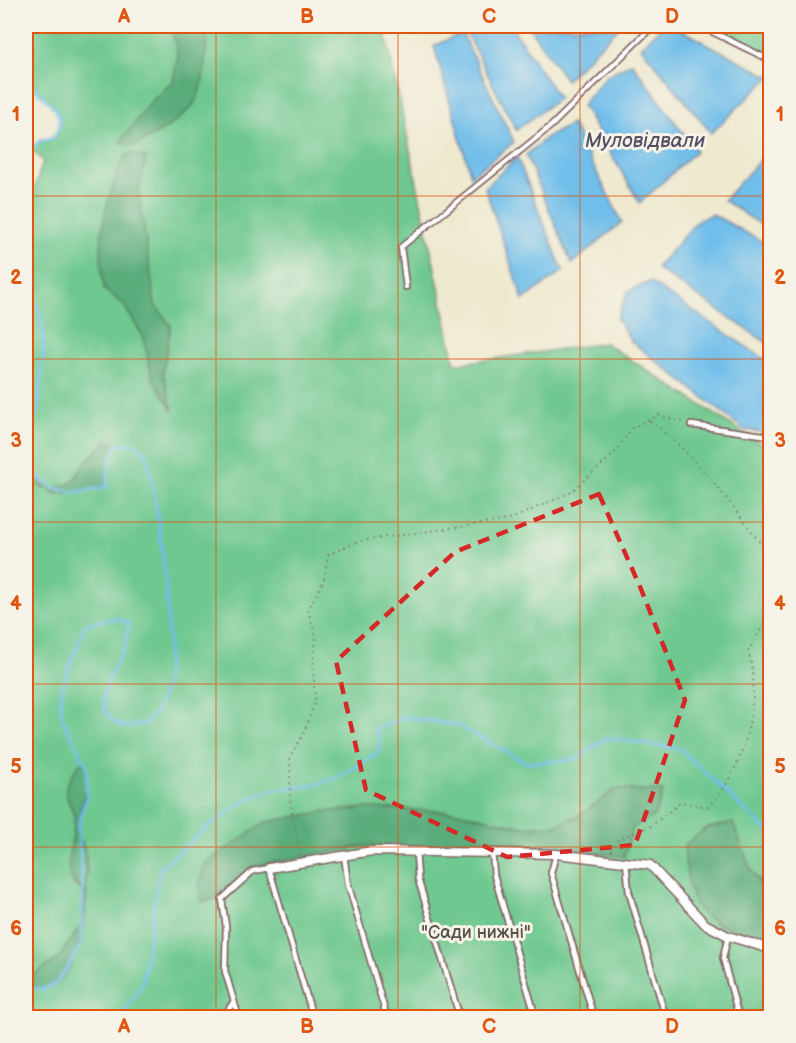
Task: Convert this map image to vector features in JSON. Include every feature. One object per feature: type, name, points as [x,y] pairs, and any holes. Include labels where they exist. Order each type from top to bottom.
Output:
[{"type":"street","points":[[269,868],[372,851],[556,854],[650,865],[705,924],[728,936],[771,949]]},
{"type":"lane","points":[[406,287],[401,247],[550,126],[653,26]]},
{"type":"lane","points":[[699,26],[771,60]]},
{"type":"lane","points":[[692,425],[771,436]]},
{"type":"lane","points":[[416,852],[418,879],[460,1017]]},
{"type":"lane","points":[[492,852],[494,874],[536,1017]]},
{"type":"lane","points":[[556,854],[551,873],[594,1017]]},
{"type":"lane","points":[[344,855],[348,884],[387,1017]]},
{"type":"lane","points":[[626,862],[629,892],[666,1017]]},
{"type":"lane","points":[[239,1017],[225,971],[226,927],[222,899],[252,871],[269,868],[313,1017]]},
{"type":"lane","points":[[728,936],[723,958],[739,1017]]},
{"type":"lane","points":[[223,1017],[234,1001]]},
{"type":"path","points":[[301,862],[290,801],[290,757],[304,733],[315,701],[313,665],[316,637],[308,610],[324,580],[328,555],[359,541],[509,520],[571,492],[614,454],[632,428],[659,415],[692,425]]},
{"type":"path","points":[[648,420],[671,437],[719,488],[771,556]]},
{"type":"path","points":[[606,860],[618,839],[651,826],[681,801],[707,807],[720,796],[729,781],[744,744],[752,696],[752,664],[748,652],[771,614]]},
{"type":"highlighted area","points":[[599,494],[641,589],[685,700],[635,845],[507,857],[366,790],[336,661],[455,552]]},
{"type":"green space","name":"\"Сади нижні\"","points":[[26,26],[384,26],[455,364],[605,343],[770,450],[770,898],[750,868],[733,823],[713,923],[770,939],[770,1017],[26,1017],[26,987],[43,989],[81,944],[87,890],[70,873],[74,885],[83,891],[82,925],[59,958],[26,980],[26,479],[44,489],[107,487],[109,462],[118,444],[106,442],[90,457],[71,483],[54,488],[36,475],[26,449],[26,217],[43,161],[30,148],[41,140],[52,139],[60,122],[54,107],[26,81]],"holes":[[[616,789],[663,792],[655,815],[633,826],[623,857],[565,847],[363,846],[252,866],[216,898],[202,902],[199,889],[321,812],[369,808],[456,812],[523,827],[554,826],[580,815]]]},
{"type":"green space","points":[[171,26],[208,26],[201,88],[193,105],[158,133],[134,146],[120,142],[149,104],[173,81],[178,56]]},
{"type":"green space","points":[[705,26],[770,26],[770,56]]},
{"type":"green space","points":[[130,153],[146,157],[139,194],[155,305],[171,326],[163,373],[173,411],[152,377],[143,336],[123,304],[104,289],[101,247],[104,220],[120,165]]},
{"type":"green space","points":[[106,441],[118,443],[109,462],[107,487],[57,494],[26,479],[26,449],[36,475],[54,488],[71,482],[88,459]]},
{"type":"green space","points":[[83,759],[87,785],[78,826],[86,858],[83,927],[72,963],[63,976],[49,987],[26,987],[26,980],[59,958],[81,925],[83,891],[70,875],[68,866],[74,818],[66,787]]},
{"type":"green space","points":[[616,789],[663,791],[655,815],[633,827],[624,857],[565,847],[363,846],[253,866],[216,898],[202,902],[199,889],[204,864],[266,822],[321,812],[369,808],[456,812],[523,827],[554,826],[580,815]]},
{"type":"green space","points":[[733,823],[750,868],[770,898],[770,939],[714,921],[703,914],[695,904],[690,890],[684,845],[707,828]]},
{"type":"water","name":"Муловідвали","points":[[463,26],[511,26],[559,98],[516,130]]},
{"type":"water","name":"Муловідвали","points":[[528,26],[620,26],[566,80]]},
{"type":"water","name":"Муловідвали","points":[[662,26],[674,26],[770,77],[711,133],[641,47]]},
{"type":"water","points":[[462,33],[514,142],[471,176],[434,46]]},
{"type":"water","name":"Муловідвали","points":[[632,63],[696,151],[640,203],[582,105],[607,75]]},
{"type":"water","name":"Муловідвали","points":[[572,124],[622,222],[572,264],[526,155],[547,137]]},
{"type":"water","name":"Муловідвали","points":[[770,149],[770,231],[724,200]]},
{"type":"water","points":[[517,157],[563,271],[523,300],[485,188]]},
{"type":"water","points":[[712,214],[770,246],[770,345],[656,268],[698,220]]},
{"type":"water","points":[[650,282],[770,363],[770,433],[745,430],[632,342],[617,319],[628,291]]},
{"type":"waterway","points":[[26,81],[54,107],[60,122],[52,139],[41,140],[26,154]]},
{"type":"waterway","points":[[26,291],[41,316],[44,339],[38,412],[26,431]]},
{"type":"waterway","points":[[26,449],[36,475],[54,488],[76,492],[107,487],[109,462],[118,443],[133,444],[146,452],[163,553],[168,644],[165,683],[156,712],[139,725],[122,726],[106,714],[104,696],[124,648],[129,624],[113,619],[85,625],[64,681],[60,704],[64,722],[87,766],[86,798],[78,826],[83,891],[81,944],[67,969],[54,985],[43,989],[26,987]]},
{"type":"waterway","points":[[121,1018],[142,984],[160,868],[207,828],[246,801],[273,790],[323,783],[356,767],[379,752],[380,739],[375,730],[405,717],[457,725],[527,763],[575,760],[606,738],[680,749],[764,828],[770,830]]}]
